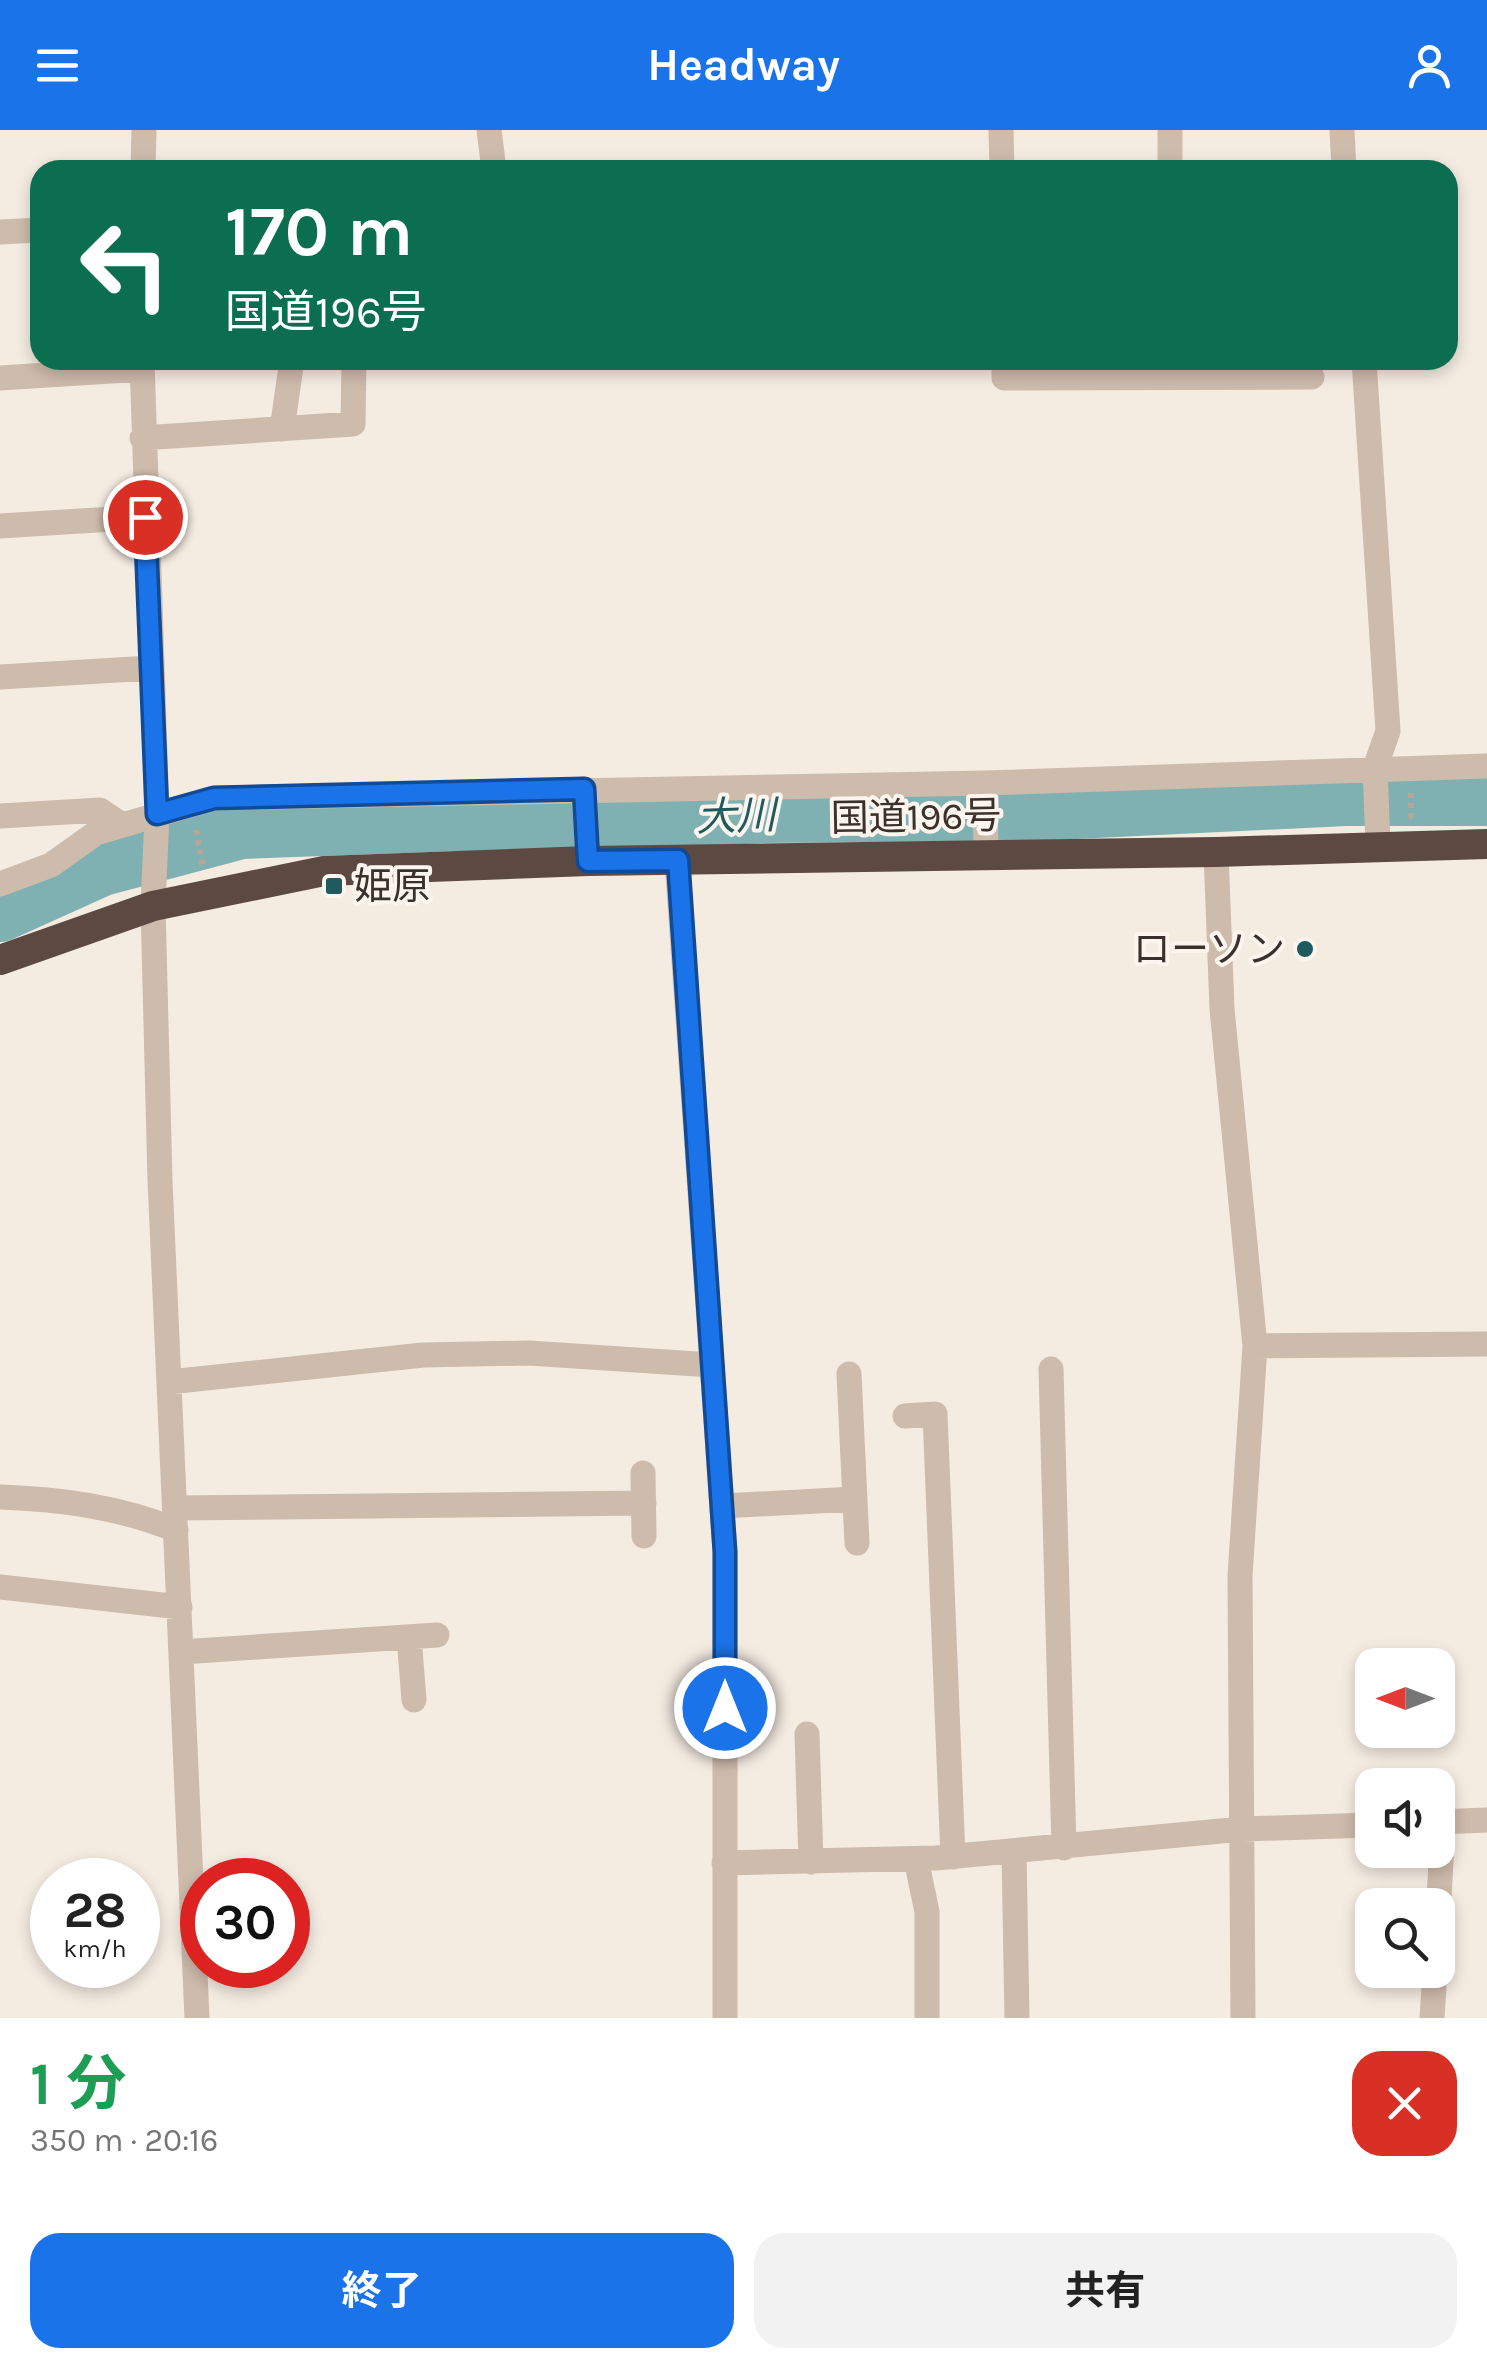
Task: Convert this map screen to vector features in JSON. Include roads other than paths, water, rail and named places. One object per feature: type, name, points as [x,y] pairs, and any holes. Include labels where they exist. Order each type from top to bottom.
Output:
[{"type":"highway","name":"国道196号","points":[[0,960],[153,906],[324,871],[587,847],[678,860],[986,840],[1216,852],[1487,844]]},
{"type":"street","points":[[143,160],[144,130]]},
{"type":"street","points":[[490,130],[493,160]]},
{"type":"street","points":[[1002,130],[1002,160]]},
{"type":"street","points":[[1170,130],[1170,160]]},
{"type":"street","points":[[1342,130],[1344,160]]},
{"type":"street","points":[[0,232],[30,230]]},
{"type":"street","points":[[0,378],[87,370]]},
{"type":"street","points":[[142,370],[156,823],[153,906],[197,2018]]},
{"type":"street","points":[[282,429],[291,370]]},
{"type":"street","points":[[142,438],[353,424],[354,370]]},
{"type":"street","points":[[1004,370],[1004,378],[1152,370]]},
{"type":"street","points":[[1189,370],[1312,377]]},
{"type":"street","points":[[1365,370],[1388,731],[1375,773],[1378,846]]},
{"type":"street","points":[[0,526],[145,517]]},
{"type":"street","points":[[0,677],[151,668]]},
{"type":"street","points":[[0,884],[51,864],[96,833],[122,825],[156,823],[214,798],[985,787],[1487,766]]},
{"type":"street","points":[[985,787],[986,840]]},
{"type":"street","points":[[584,794],[587,847]]},
{"type":"street","points":[[0,816],[100,810],[122,825]]},
{"type":"street","points":[[1216,852],[1222,1009],[1254,1346],[1240,1576],[1243,2018]]},
{"type":"street","points":[[678,860],[725,1552],[724,2018]]},
{"type":"street","points":[[1254,1346],[1487,1344]]},
{"type":"street","points":[[169,1382],[423,1355],[529,1353],[712,1365]]},
{"type":"street","points":[[1050,1369],[1064,1848]]},
{"type":"street","points":[[849,1374],[858,1542]]},
{"type":"street","points":[[905,1416],[935,1414],[953,1857]]},
{"type":"street","points":[[643,1473],[644,1536]]},
{"type":"street","points":[[0,1497],[73,1502],[176,1519],[644,1503]]},
{"type":"street","points":[[722,1506],[855,1500]]},
{"type":"street","points":[[0,1587],[180,1606]]},
{"type":"street","points":[[63,1621],[64,1594]]},
{"type":"street","points":[[181,1652],[437,1635]]},
{"type":"street","points":[[409,1636],[414,1700]]},
{"type":"street","points":[[808,1734],[811,1862]]},
{"type":"street","points":[[1455,1821],[1487,1820]]},
{"type":"street","points":[[724,1864],[953,1857],[1242,1830],[1355,1826]]},
{"type":"street","points":[[1014,1852],[1017,2018]]},
{"type":"street","points":[[916,1859],[927,1912],[926,2018]]},
{"type":"street","points":[[1432,2018],[1434,1988]]},
{"type":"waterway","name":"大川","points":[[0,912],[102,866],[241,829],[458,821],[638,821],[760,813],[1033,811],[1345,796],[1487,796]]},
{"type":"place","name":"姫原","points":[[334,886]]},
{"type":"place","name":"ローソン","points":[[1305,949]]}]
